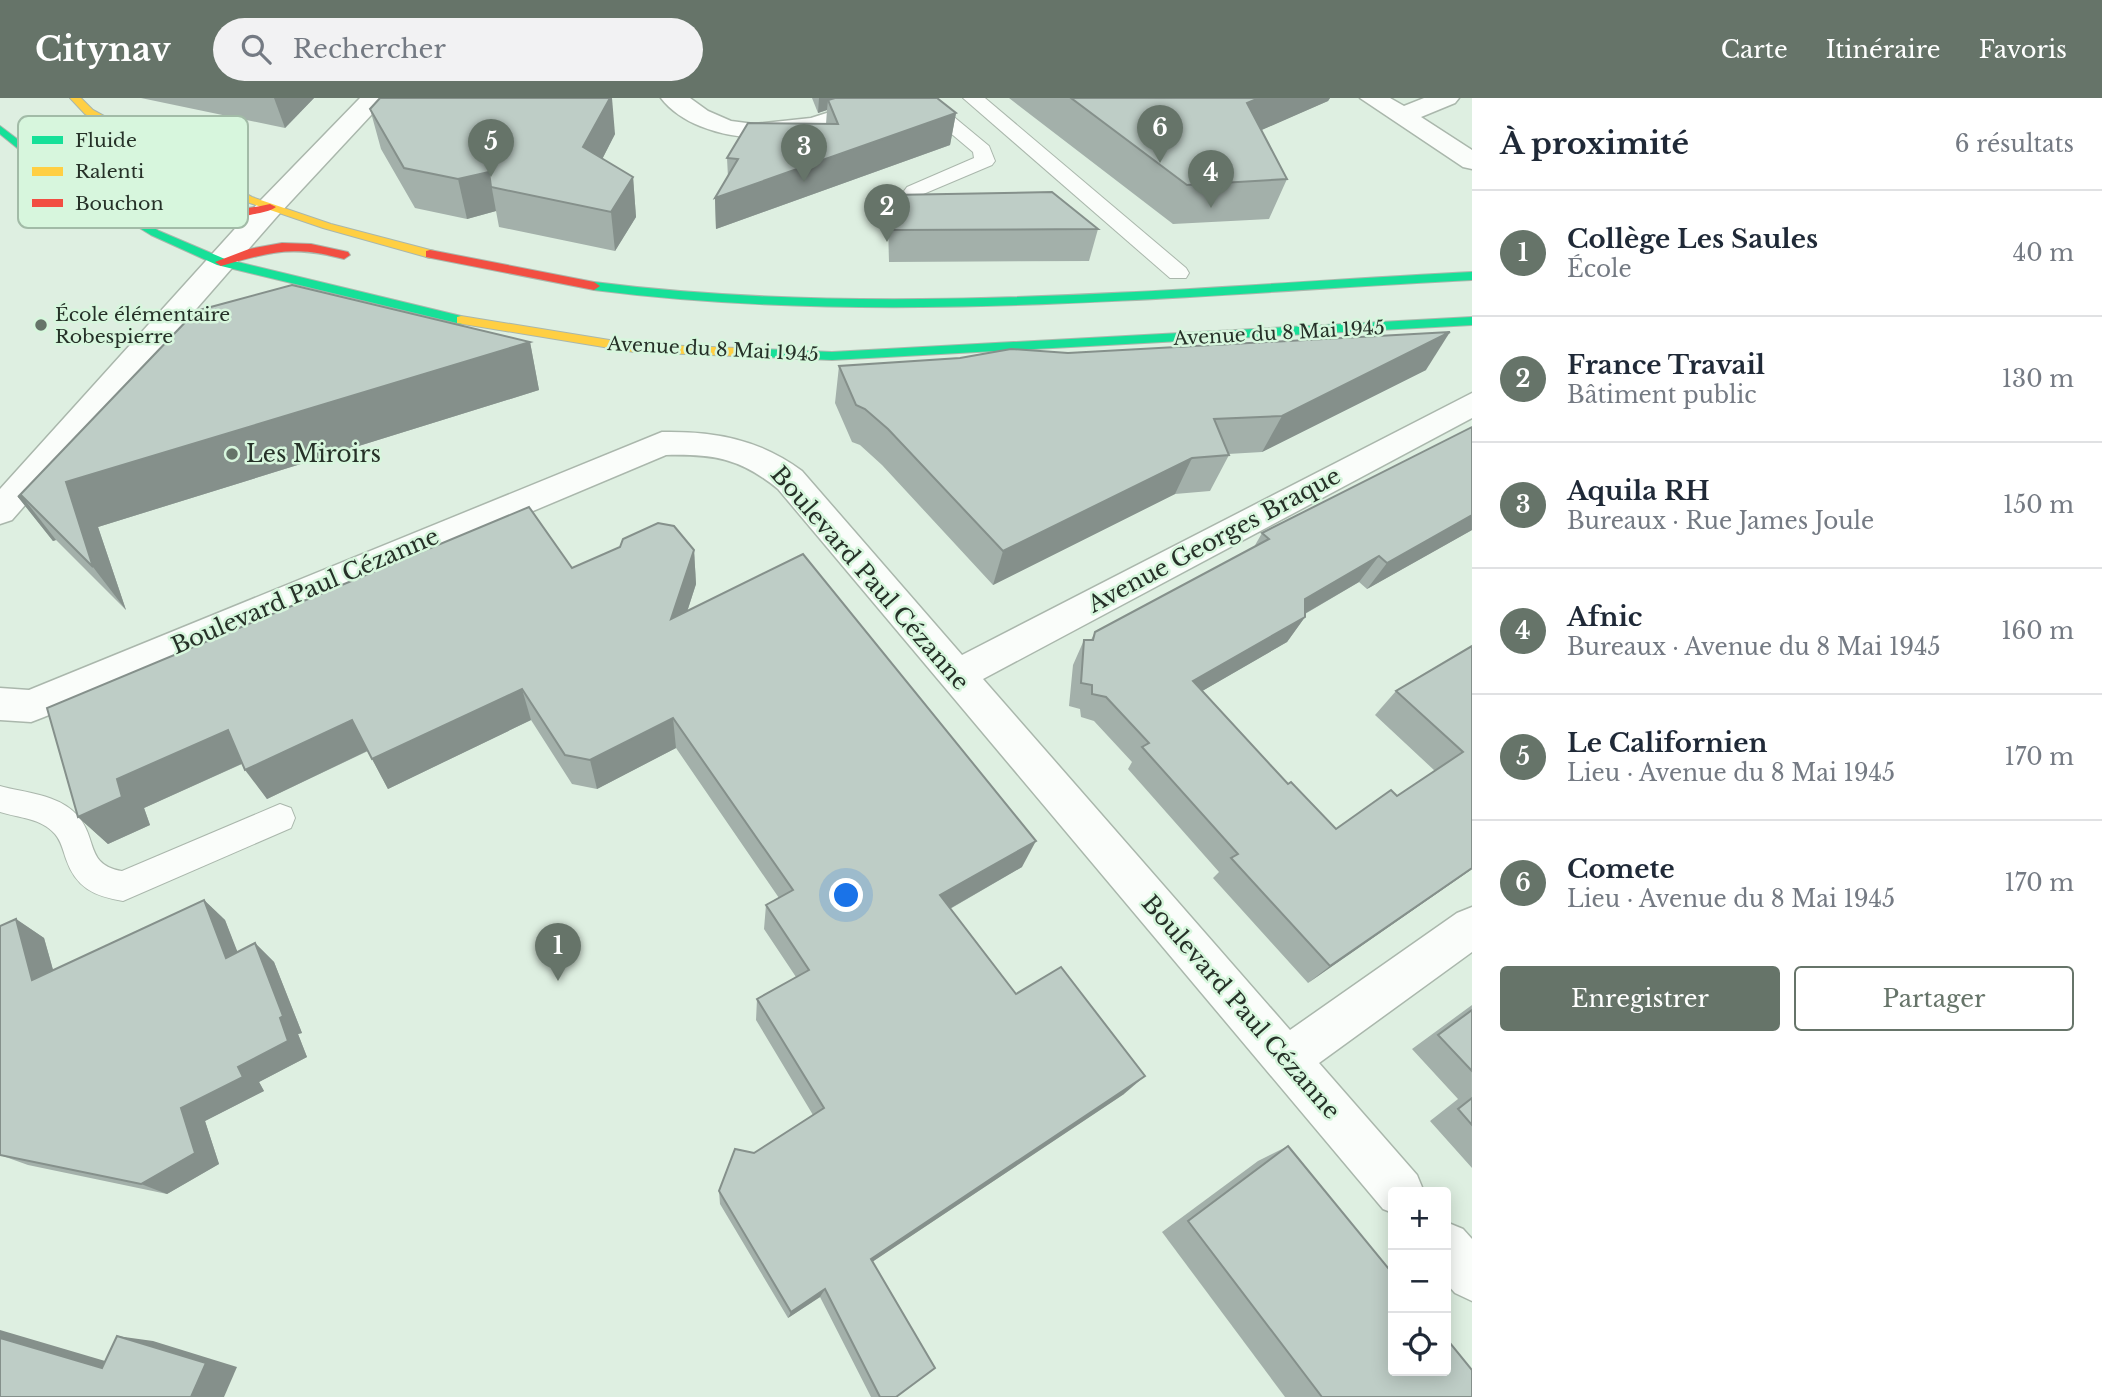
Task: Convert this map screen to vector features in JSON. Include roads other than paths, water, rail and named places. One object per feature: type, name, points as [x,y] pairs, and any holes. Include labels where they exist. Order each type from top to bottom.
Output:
[{"type":"main road","points":[[75,98],[96,116]]},
{"type":"main road","name":"Avenue du 8 Mai 1945","points":[[0,129],[17,143]]},
{"type":"main road","points":[[248,197],[270,207],[399,248],[492,270],[618,289],[725,300],[943,304],[1472,276]]},
{"type":"main road","points":[[248,215],[270,207]]},
{"type":"main road","name":"Avenue du 8 Mai 1945","points":[[147,228],[221,262],[457,320],[634,348],[832,356],[1472,321]]},
{"type":"main road","points":[[221,262],[266,246],[298,242],[359,260]]},
{"type":"main road","points":[[542,292],[618,289]]},
{"type":"street","points":[[0,511],[270,207],[374,98]]},
{"type":"street","points":[[674,98],[689,113],[725,128],[771,133],[818,125],[899,98]]},
{"type":"street","points":[[1373,98],[1472,161]]},
{"type":"street","points":[[1402,116],[1446,98]]},
{"type":"street","name":"Avenue Georges Braque","points":[[956,675],[1472,404]]},
{"type":"street","name":"Boulevard Paul Cézanne","points":[[0,704],[31,706],[627,456],[662,444],[699,442],[747,450],[771,464],[790,480],[1396,1187]]},
{"type":"street","points":[[1286,1059],[1472,927]]},
{"type":"street","points":[[1449,1250],[1472,1276]]},
{"type":"lane","points":[[914,191],[985,161],[982,150],[919,98]]},
{"type":"lane","points":[[973,98],[1178,273]]},
{"type":"lane","points":[[0,799],[53,814],[72,832],[88,876],[102,884],[123,886],[281,818]]},
{"type":"place","name":"Comete","points":[[1160,163]]},
{"type":"place","name":"Le Californien","points":[[491,177]]},
{"type":"place","name":"Aquila RH","points":[[804,182]]},
{"type":"place","name":"Afnic","points":[[1211,208]]},
{"type":"place","name":"France Travail","points":[[887,242]]},
{"type":"place","name":"École élémentaire Robespierre","points":[[41,325]]},
{"type":"place","name":"Les Miroirs","points":[[232,454]]},
{"type":"place","name":"Collège Les Saules","points":[[558,981]]}]
